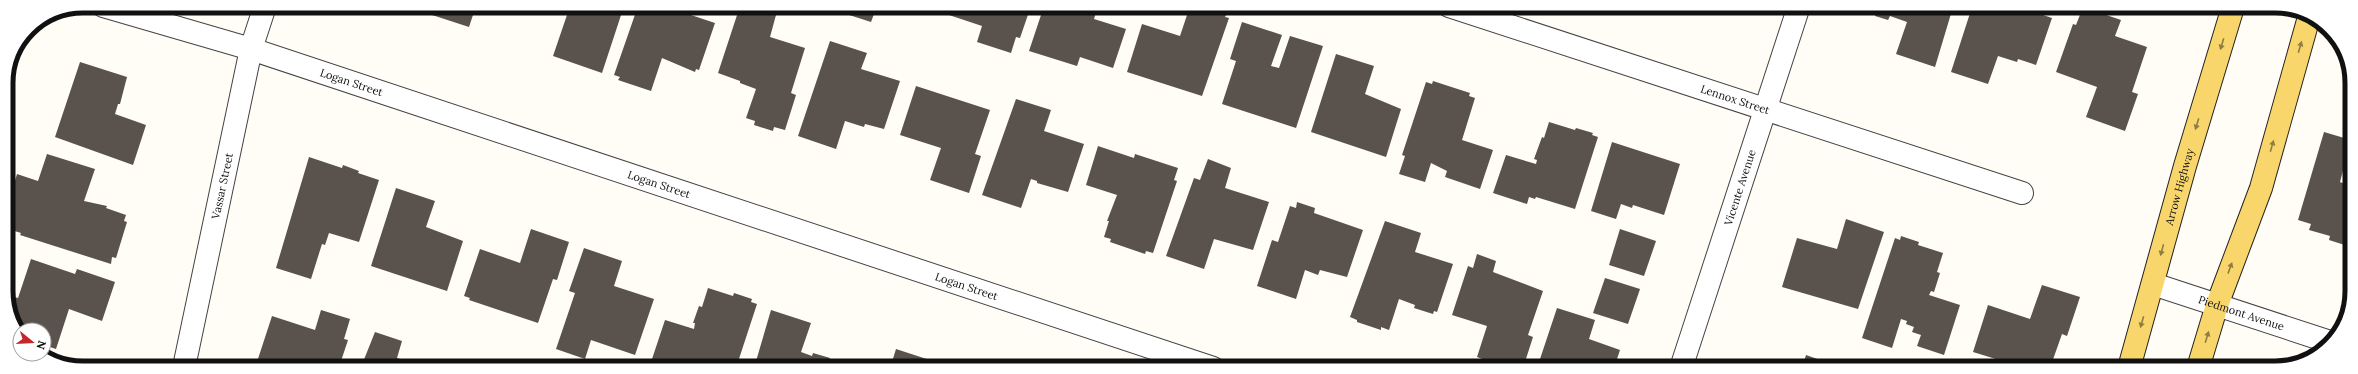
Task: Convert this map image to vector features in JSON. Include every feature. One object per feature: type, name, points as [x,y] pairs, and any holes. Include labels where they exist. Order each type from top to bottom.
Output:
[{"type":"main road","name":"Arrow Highway","points":[[2131,361],[2185,166],[2231,13]]},
{"type":"main road","points":[[2200,361],[2217,305],[2261,188],[2308,21]]},
{"type":"street","name":"Logan Street","points":[[126,13],[250,49],[1192,361]]},
{"type":"street","name":"Vassar Street","points":[[185,361],[250,49],[263,13]]},
{"type":"street","name":"Lennox Street","points":[[1470,13],[2022,193]]},
{"type":"street","name":"Vicente Avenue","points":[[1683,361],[1797,13]]},
{"type":"street","name":"Piedmont Avenue","points":[[2153,284],[2325,340]]},
{"type":"building","points":[[429,13],[474,13],[469,27]]},
{"type":"building","points":[[561,13],[622,13],[602,73],[553,56],[567,15]]},
{"type":"building","points":[[636,13],[685,13],[715,23],[699,70],[696,69],[695,72],[662,58],[651,91],[618,80],[620,77],[614,75]]},
{"type":"building","points":[[738,13],[770,13],[776,15],[770,37],[805,48],[791,93],[796,95],[785,130],[774,127],[773,131],[754,125],[755,121],[746,118],[756,89],[718,73]]},
{"type":"building","points":[[843,13],[874,13],[871,22]]},
{"type":"building","points":[[1029,13],[1020,38],[1016,37],[1011,53],[977,42],[982,26],[946,14]]},
{"type":"building","points":[[1042,13],[1096,13],[1094,19],[1126,29],[1113,68],[1080,57],[1077,66],[1029,51]]},
{"type":"building","points":[[1188,13],[1220,13],[1226,15],[1225,17],[1229,18],[1202,96],[1127,72],[1142,24],[1180,36]]},
{"type":"building","points":[[1876,13],[1951,13],[1935,67],[1896,54],[1907,22],[1890,16],[1888,20],[1875,16]]},
{"type":"building","points":[[1970,13],[2037,13],[2052,18],[2036,65],[2018,59],[2017,62],[1998,56],[1988,84],[1951,72]]},
{"type":"building","points":[[2081,13],[2101,13],[2121,20],[2115,36],[2147,47],[2132,92],[2138,94],[2125,131],[2086,117],[2097,87],[2056,72],[2073,24],[2076,25]]},
{"type":"building","points":[[1242,22],[1282,35],[1271,66],[1279,68],[1290,36],[1323,46],[1296,128],[1222,104],[1236,61],[1230,59]]},
{"type":"building","points":[[830,41],[867,53],[861,69],[900,81],[884,129],[865,124],[864,127],[845,121],[836,149],[798,136]]},
{"type":"building","points":[[1336,54],[1374,66],[1365,94],[1401,109],[1386,157],[1311,132]]},
{"type":"building","points":[[80,62],[127,77],[120,104],[118,104],[115,114],[146,125],[133,165],[55,137]]},
{"type":"building","points":[[1433,81],[1470,93],[1469,96],[1475,98],[1462,140],[1493,150],[1480,189],[1445,177],[1447,171],[1431,163],[1425,182],[1399,174],[1405,156],[1402,155],[1426,82],[1432,84]]},
{"type":"building","points":[[916,86],[990,110],[975,154],[981,156],[969,193],[930,180],[941,148],[900,135]]},
{"type":"building","points":[[1016,99],[1051,110],[1044,131],[1084,144],[1068,192],[1037,183],[1037,181],[1031,179],[1021,208],[982,195]]},
{"type":"building","points":[[1549,122],[1575,130],[1576,128],[1593,133],[1592,135],[1598,137],[1575,209],[1536,197],[1535,199],[1529,197],[1527,204],[1493,193],[1506,155],[1536,164],[1537,160],[1534,159],[1542,137],[1544,138]]},
{"type":"building","points":[[2324,132],[2345,138],[2345,163],[2340,182],[2345,184],[2345,245],[2329,240],[2330,236],[2309,230],[2311,224],[2298,220]]},
{"type":"building","points":[[1612,142],[1680,164],[1664,215],[1633,205],[1632,208],[1621,204],[1616,219],[1591,211]]},
{"type":"building","points":[[1098,146],[1134,158],[1135,154],[1178,168],[1174,180],[1177,181],[1153,253],[1146,251],[1145,254],[1110,242],[1111,239],[1104,237],[1109,221],[1107,221],[1117,195],[1086,185]]},
{"type":"building","points":[[47,154],[95,169],[84,201],[107,206],[106,208],[126,215],[124,221],[127,222],[116,258],[112,257],[111,264],[20,235],[21,233],[13,231],[13,187],[17,174],[38,181]]},
{"type":"building","points":[[309,157],[342,168],[343,165],[359,171],[358,173],[379,180],[359,242],[329,233],[325,245],[322,244],[311,279],[276,268]]},
{"type":"building","points":[[1208,159],[1231,168],[1225,188],[1269,202],[1253,250],[1214,239],[1204,269],[1166,256],[1194,178],[1200,180]]},
{"type":"building","points":[[396,188],[435,201],[426,227],[463,241],[447,291],[371,266]]},
{"type":"building","points":[[1297,202],[1315,208],[1314,213],[1363,230],[1347,277],[1320,270],[1318,275],[1305,270],[1296,299],[1257,286],[1272,240],[1278,242],[1290,206],[1296,208]]},
{"type":"building","points":[[1846,219],[1884,232],[1858,309],[1782,287],[1797,238],[1837,249]]},
{"type":"building","points":[[1385,221],[1421,233],[1415,252],[1453,264],[1437,312],[1434,311],[1433,314],[1414,308],[1415,305],[1399,299],[1389,330],[1381,327],[1381,330],[1357,322],[1357,320],[1350,317]]},
{"type":"building","points":[[531,229],[569,242],[557,280],[553,279],[538,323],[469,300],[470,298],[464,296],[480,249],[520,263]]},
{"type":"building","points":[[1620,229],[1656,241],[1644,276],[1609,265]]},
{"type":"building","points":[[1901,236],[1919,242],[1918,245],[1943,253],[1937,272],[1940,273],[1934,292],[1931,291],[1929,295],[1960,305],[1944,355],[1917,346],[1921,335],[1912,332],[1914,327],[1906,324],[1907,321],[1901,319],[1892,348],[1862,338],[1895,238],[1900,240]]},
{"type":"building","points":[[584,248],[622,261],[614,286],[654,299],[635,355],[591,340],[585,359],[556,349],[575,293],[569,291]]},
{"type":"building","points":[[1477,254],[1496,261],[1493,272],[1543,291],[1528,335],[1533,337],[1525,361],[1488,361],[1477,357],[1487,326],[1452,315],[1468,266],[1473,268]]},
{"type":"building","points":[[31,259],[75,274],[77,269],[115,282],[102,321],[69,309],[56,349],[52,348],[52,322],[20,322],[14,305],[13,297],[18,298]]},
{"type":"building","points":[[1605,278],[1640,289],[1628,324],[1593,313]]},
{"type":"building","points":[[2042,285],[2080,297],[2067,336],[2062,334],[2052,361],[2002,361],[1973,352],[1988,305],[2030,319]]},
{"type":"building","points":[[708,288],[733,296],[734,293],[752,299],[751,302],[757,304],[738,361],[660,361],[652,359],[665,320],[694,329],[695,323],[693,323],[699,306],[702,307]]},
{"type":"building","points":[[1557,308],[1595,320],[1589,339],[1620,350],[1616,361],[1539,361]]},
{"type":"building","points":[[321,310],[350,319],[344,339],[348,340],[341,361],[257,361],[272,316],[315,330]]},
{"type":"building","points":[[771,310],[811,323],[801,352],[812,356],[813,353],[830,358],[829,361],[756,361]]},
{"type":"building","points":[[375,332],[402,341],[397,358],[406,361],[363,361]]},
{"type":"building","points":[[896,349],[933,361],[892,361]]},
{"type":"building","points":[[1806,355],[1823,361],[1804,361]]}]
